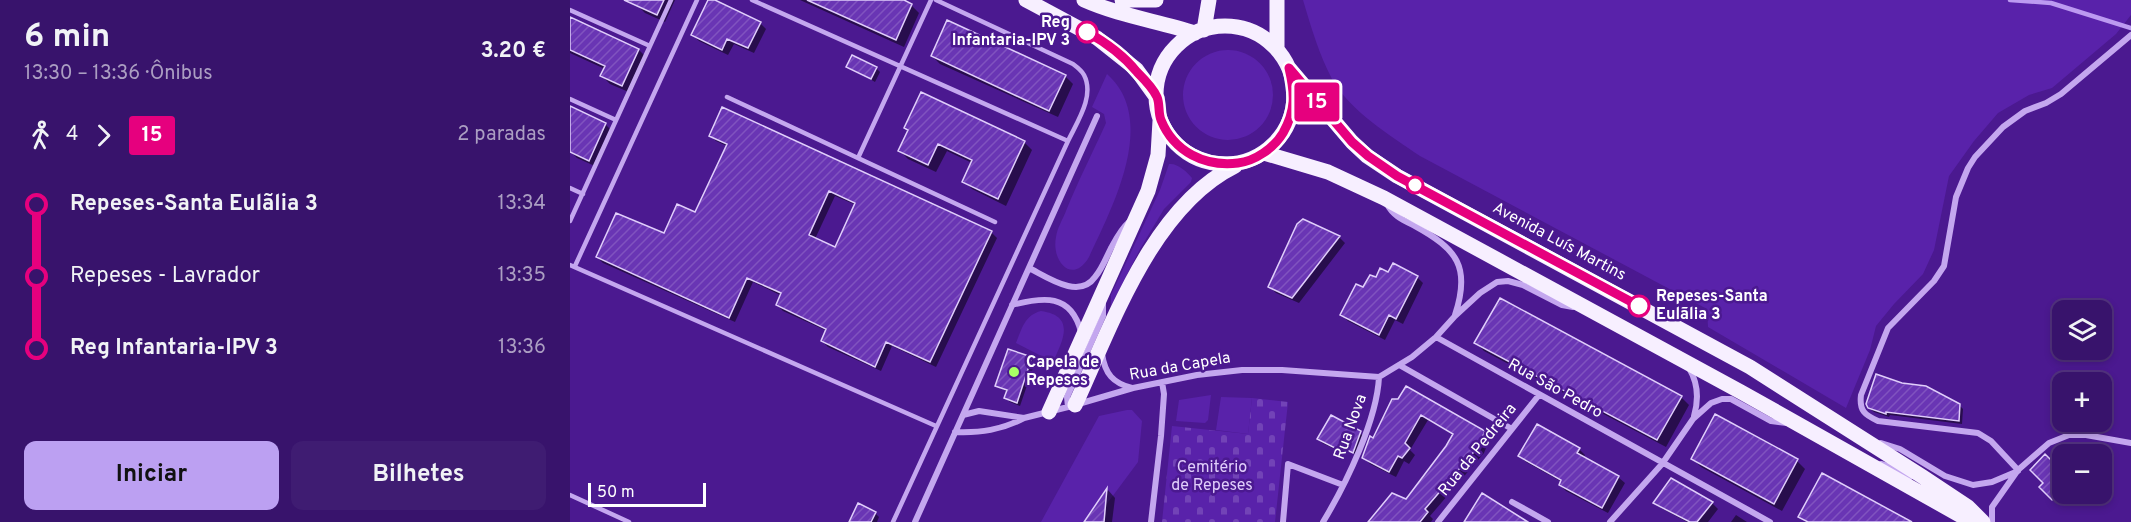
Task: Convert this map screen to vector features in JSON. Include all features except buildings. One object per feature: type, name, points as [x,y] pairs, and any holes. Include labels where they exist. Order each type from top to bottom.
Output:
[{"type":"main road","points":[[1026,0],[1097,38],[1136,69],[1157,98]]},
{"type":"main road","points":[[1086,0],[1133,17],[1199,32]]},
{"type":"main road","points":[[1122,0],[1156,0]]},
{"type":"main road","points":[[1199,32],[1209,0]]},
{"type":"main road","points":[[1277,0],[1277,49]]},
{"type":"main road","points":[[1049,412],[1151,182],[1158,155],[1160,118],[1157,98],[1158,78],[1166,60],[1179,44],[1199,32],[1216,27],[1239,27],[1259,35],[1277,49],[1289,68],[1294,91],[1292,115],[1281,136],[1264,153],[1226,171],[1194,196],[1156,239],[1136,274],[1072,406]]},
{"type":"main road","name":"Avenida Luís Martins","points":[[1289,68],[1337,127],[1368,156],[1397,176],[1750,367],[1981,514]]},
{"type":"main road","points":[[1160,118],[1169,136],[1183,150],[1201,160],[1221,165],[1242,163]]},
{"type":"main road","points":[[1264,153],[1328,172],[1384,198],[1589,308],[1855,456],[1981,514]]},
{"type":"street","points":[[2018,470],[1991,441],[1978,434],[1878,421],[1869,417],[1862,411],[1861,395],[1888,328],[1934,280],[1944,266],[1956,197],[1975,157],[2002,127],[2025,111],[2041,106],[2061,94],[2131,35]]},
{"type":"street","points":[[915,522],[1097,116]]},
{"type":"street","points":[[1384,198],[1392,214],[1432,235],[1450,249],[1460,266],[1462,283],[1461,297],[1455,316]]},
{"type":"street","points":[[1029,268],[1066,286],[1077,288],[1085,286],[1094,279],[1125,225],[1137,216]]},
{"type":"street","points":[[1379,377],[1401,366],[1436,338],[1455,316],[1497,282],[1508,281],[1522,285],[1562,305],[1589,308]]},
{"type":"street","points":[[1072,406],[1067,397],[1103,316],[1103,292]]},
{"type":"street","points":[[1012,305],[1045,299],[1063,304],[1072,313],[1082,337]]},
{"type":"street","name":"Rua São Pedro","points":[[1436,338],[1770,522]]},
{"type":"street","points":[[1101,349],[1108,375],[1114,381],[1133,388]]},
{"type":"street","points":[[1684,361],[1693,374],[1697,390],[1697,405],[1693,419]]},
{"type":"street","points":[[1401,366],[1512,429]]},
{"type":"street","name":"Rua da Capela","points":[[963,415],[979,411],[1024,418],[1133,388],[1197,375],[1242,370],[1282,370],[1379,377]]},
{"type":"street","name":"Rua Nova","points":[[1323,522],[1343,485],[1378,398],[1379,377]]},
{"type":"street","points":[[1151,522],[1162,426],[1164,394],[1162,382]]},
{"type":"street","name":"Rua da Pedreira","points":[[1438,522],[1539,395]]},
{"type":"street","points":[[1610,522],[1662,464],[1693,419],[1711,403],[1731,399],[1771,421],[1801,425]]},
{"type":"street","points":[[955,432],[994,430],[1009,426],[1024,418]]},
{"type":"street","points":[[1992,522],[1981,514],[2018,470],[2049,443],[2069,435],[2086,435],[2131,443]]},
{"type":"street","points":[[1863,438],[1900,449],[1945,477],[1973,485],[1992,482],[2018,470]]},
{"type":"street","name":"Rua Nova","points":[[1283,522],[1288,464],[1343,485]]},
{"type":"street","points":[[1512,502],[1548,522]]},
{"type":"lane","points":[[570,221],[671,0]]},
{"type":"lane","points":[[697,0],[572,265],[936,426]]},
{"type":"lane","points":[[752,0],[1068,141]]},
{"type":"lane","points":[[858,158],[931,0]]},
{"type":"lane","points":[[893,522],[1086,102],[1088,88],[1084,74],[1073,64],[936,0]]},
{"type":"lane","points":[[570,10],[650,46]]},
{"type":"lane","points":[[727,97],[995,222]]},
{"type":"lane","points":[[570,99],[616,120]]},
{"type":"lane","points":[[570,188],[583,194]]},
{"type":"lane","points":[[570,495],[629,522]]},
{"type":"green space","points":[[1303,0],[2131,0],[2131,15],[2116,34],[2052,88],[2029,95],[1998,113],[1974,141],[1949,176],[1934,250],[1923,274],[1876,326],[1870,350],[1846,408],[1708,327],[1707,309],[1420,156],[1384,131],[1349,102],[1332,79],[1319,50]]},
{"type":"green space","points":[[1228,50],[1245,54],[1260,63],[1269,78],[1273,95],[1269,112],[1260,127],[1245,136],[1228,140],[1211,136],[1196,127],[1187,112],[1183,95],[1187,78],[1196,63],[1211,54]]},
{"type":"green space","points":[[1107,74],[1122,93],[1129,115],[1130,139],[1126,164],[1119,189],[1089,257],[1083,265],[1070,270],[1060,262],[1057,255],[1055,246],[1057,234],[1106,123],[1104,114],[1092,107]]},
{"type":"green space","points":[[1169,164],[1176,165],[1185,171],[1192,178],[1191,182],[1164,209],[1140,249],[1111,306],[1111,295],[1160,190]]},
{"type":"green space","points":[[1041,311],[1059,318],[1063,324],[1063,338],[1053,362],[1016,343],[1028,319]]},
{"type":"green space","points":[[1211,395],[1208,420],[1205,423],[1176,421],[1179,400]]},
{"type":"green space","points":[[1221,397],[1252,398],[1248,434],[1216,430]]},
{"type":"green space","name":"Cemitério de Repeses","points":[[1252,398],[1288,402],[1275,522],[1162,522],[1172,426],[1248,434]]},
{"type":"green space","points":[[1132,410],[1142,421],[1138,462],[1106,505],[1107,489],[1084,522],[1041,522],[1099,416]]},
{"type":"waterway","points":[[2010,0],[2051,3],[2131,28]]},
{"type":"bus line","name":"15","points":[[1087,32],[1136,69],[1157,98],[1160,118],[1169,136],[1183,150],[1201,160],[1221,165],[1242,163],[1264,153],[1281,136],[1292,115],[1294,91],[1289,68],[1352,142],[1397,176],[1639,306]]},
{"type":"place","name":"Reg Infantaria-IPV 3","points":[[1087,32]]},
{"type":"place","name":"Repeses-Santa Eulãlia 3","points":[[1639,306]]},
{"type":"place","name":"Capela de Repeses","points":[[1014,372]]}]
